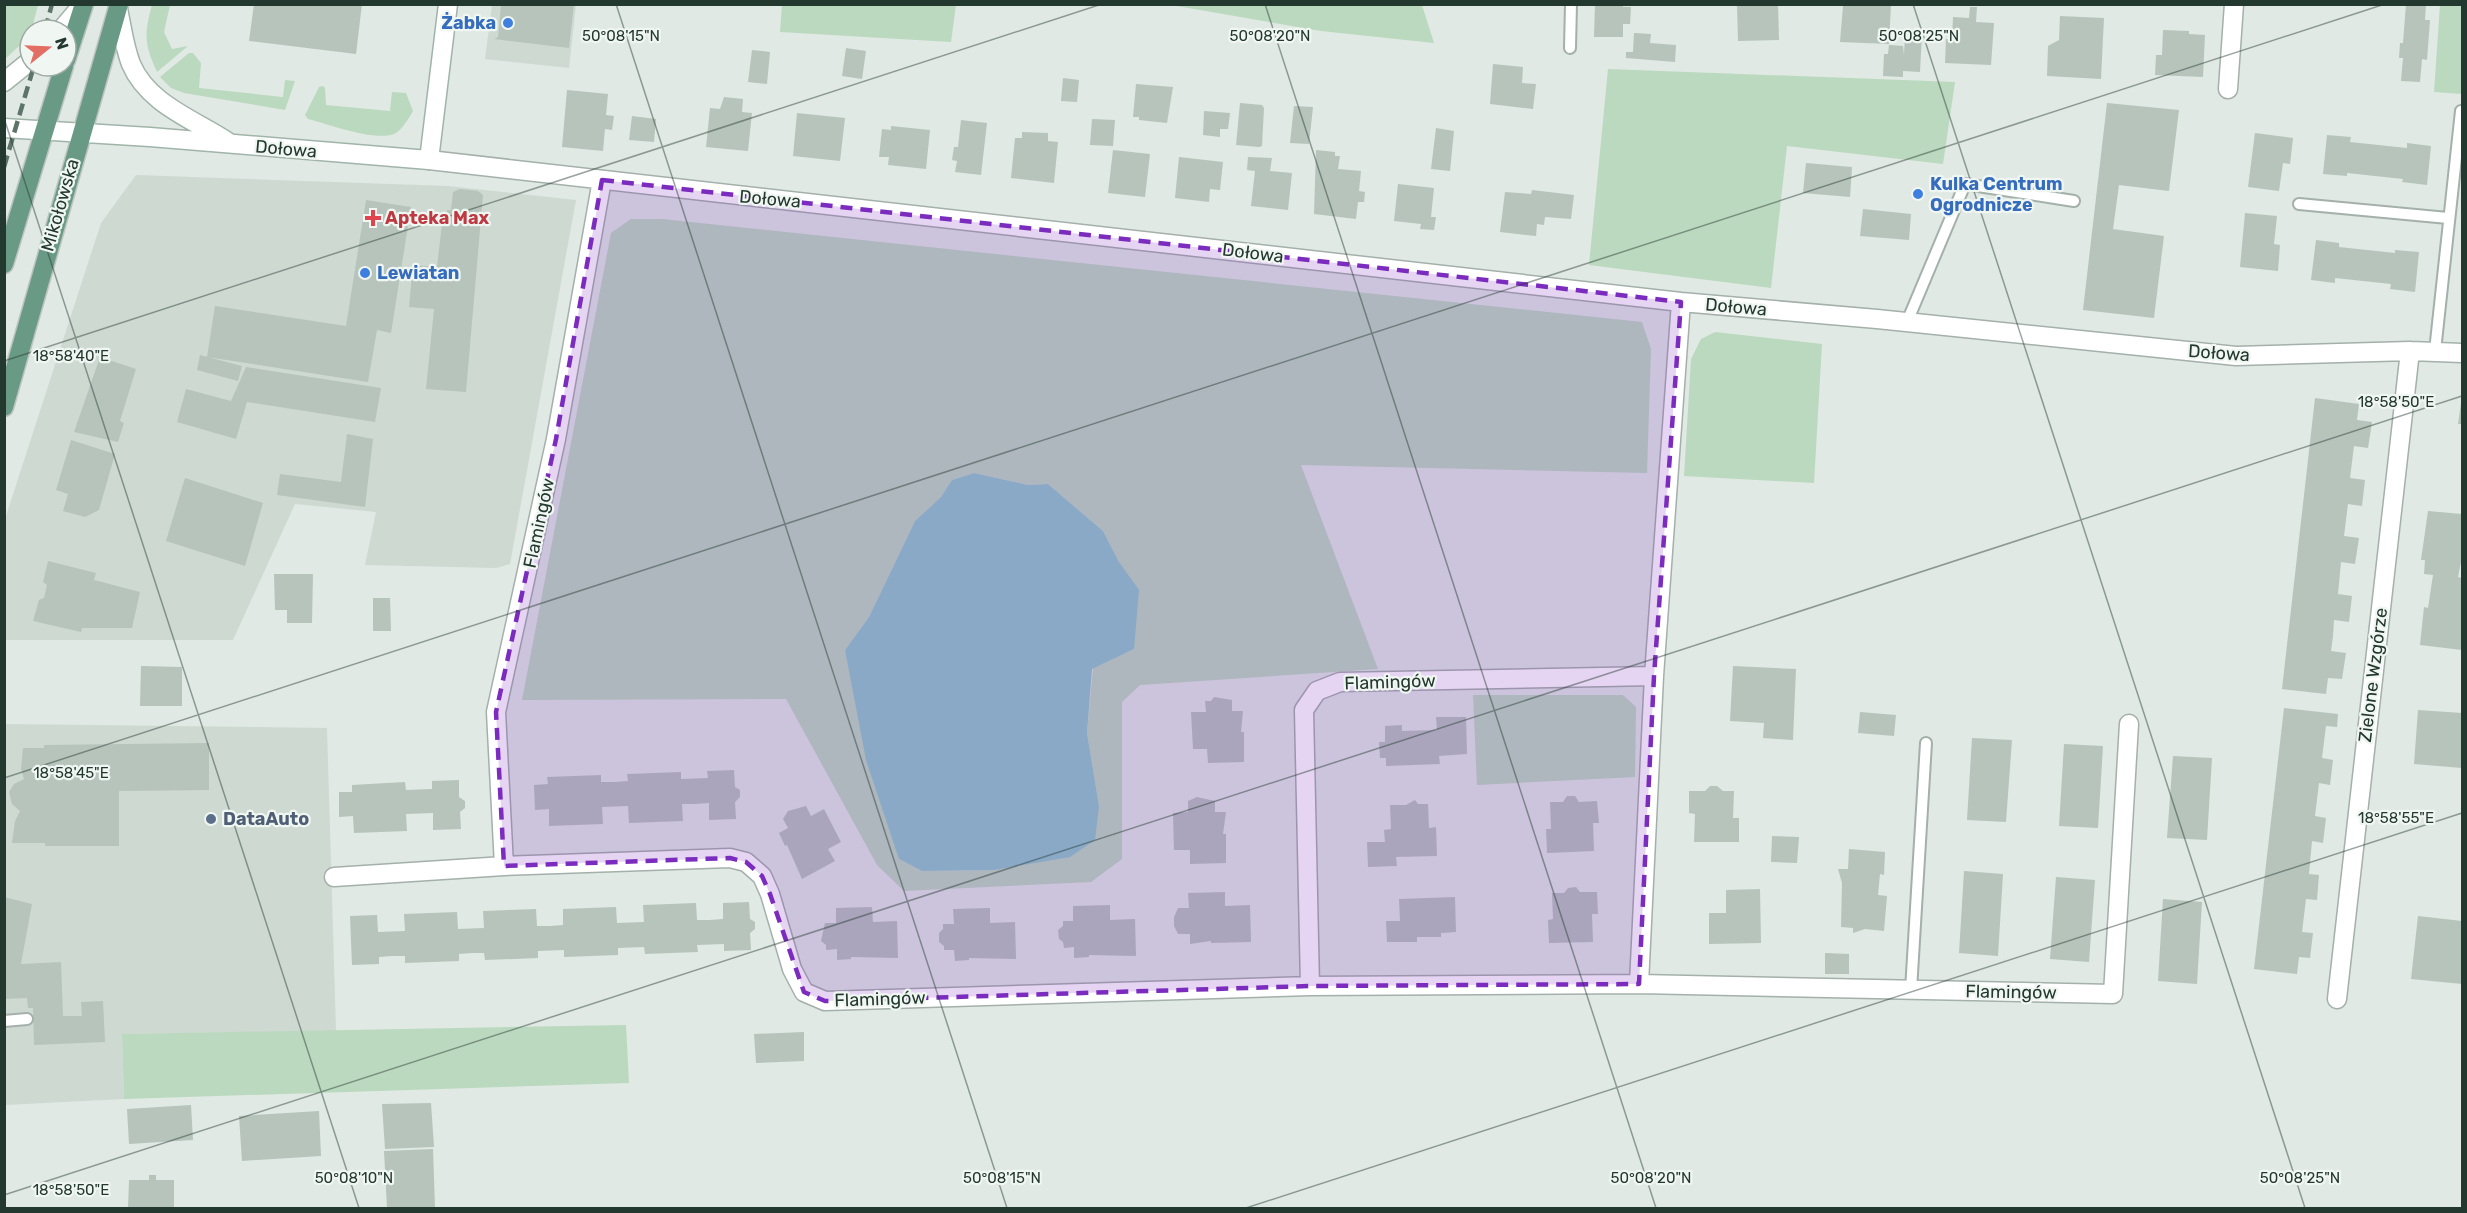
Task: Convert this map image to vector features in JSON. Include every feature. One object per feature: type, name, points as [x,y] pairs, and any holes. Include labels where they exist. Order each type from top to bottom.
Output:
[{"type":"main road","points":[[78,20],[83,4]]},
{"type":"main road","name":"Mikołowska","points":[[4,407],[118,7]]},
{"type":"main road","name":"Mikołowska","points":[[4,264],[60,78]]},
{"type":"street","points":[[71,18],[83,4]]},
{"type":"street","points":[[429,160],[448,4]]},
{"type":"street","points":[[2228,89],[2234,4]]},
{"type":"street","points":[[118,7],[130,62],[145,87],[167,106],[232,144]]},
{"type":"street","points":[[4,81],[18,71]]},
{"type":"street","name":"Dołowa","points":[[4,128],[44,129],[429,160],[1681,302],[1908,322],[2236,356],[2410,351],[2463,353]]},
{"type":"street","name":"Flamingów","points":[[504,866],[496,712],[556,438],[602,180]]},
{"type":"street","points":[[1639,984],[1654,676],[1681,302]]},
{"type":"street","name":"Zielone Wzgórze","points":[[2337,999],[2410,351]]},
{"type":"street","name":"Flamingów","points":[[1310,986],[1304,710],[1317,691],[1340,681],[1654,676]]},
{"type":"street","name":"Flamingów","points":[[334,877],[504,866],[730,858],[746,862],[762,876],[770,894],[792,969],[804,992],[825,1001],[1310,986],[1639,984],[2113,994],[2129,724]]},
{"type":"lane","points":[[1570,48],[1571,4]]},
{"type":"lane","points":[[2435,351],[2461,111]]},
{"type":"lane","points":[[1908,322],[1965,184],[2074,201]]},
{"type":"lane","points":[[2299,204],[2448,218]]},
{"type":"lane","points":[[1911,990],[1926,743]]},
{"type":"lane","points":[[4,1021],[27,1020]]},
{"type":"highlighted area","points":[[602,180],[1681,302],[1654,676],[1639,984],[1310,986],[825,1001],[804,992],[762,876],[746,862],[730,858],[504,866],[496,712],[556,439]]},
{"type":"shaded area","points":[[492,5],[576,5],[569,68],[485,59]]},
{"type":"shaded area","points":[[136,175],[448,186],[576,200],[510,564],[496,568],[365,565],[376,512],[295,504],[233,640],[5,640],[5,519],[101,223]]},
{"type":"shaded area","points":[[5,724],[327,728],[336,1031],[122,1034],[124,1099],[5,1105]]},
{"type":"green space","points":[[782,4],[956,5],[951,42],[780,32]]},
{"type":"green space","points":[[4,5],[38,5],[35,18],[18,18],[18,47],[5,59]]},
{"type":"green space","points":[[152,5],[170,5],[164,32],[172,49],[188,46],[157,72],[147,39]]},
{"type":"green space","points":[[1171,5],[1422,5],[1434,43],[1321,31]]},
{"type":"green space","points":[[2440,5],[2462,5],[2462,94],[2434,92]]},
{"type":"green space","points":[[189,53],[193,53],[201,63],[199,88],[283,97],[285,80],[295,81],[285,110],[184,93],[171,88],[160,77]]},
{"type":"green space","points":[[1608,69],[1955,82],[1943,164],[1787,146],[1771,288],[1589,265]]},
{"type":"green space","points":[[323,86],[326,105],[390,111],[392,92],[406,93],[413,111],[399,131],[377,136],[308,119],[305,115],[319,87]]},
{"type":"green space","points":[[631,219],[662,219],[1642,322],[1651,349],[1647,473],[1301,465],[1378,669],[1140,685],[1122,702],[1122,859],[1091,882],[904,891],[877,865],[786,699],[522,700],[611,233]],"holes":[[[974,473],[1028,485],[1048,484],[1103,531],[1119,562],[1134,649],[1093,668],[1087,733],[1099,806],[994,870],[922,871],[899,859],[845,650],[869,617],[915,521],[941,497],[952,480]]]},
{"type":"green space","points":[[1715,332],[1822,344],[1814,483],[1684,476],[1691,359],[1701,339]]},
{"type":"green space","points":[[1473,695],[1623,695],[1636,707],[1635,777],[1477,785]]},
{"type":"green space","points":[[626,1025],[629,1083],[124,1099],[122,1034]]},
{"type":"water","points":[[974,473],[1028,485],[1048,484],[1103,531],[1119,562],[1139,590],[1134,649],[1092,669],[1087,733],[1099,806],[1095,840],[1070,857],[994,870],[922,871],[899,859],[866,760],[845,650],[869,617],[915,521],[941,497],[952,480]]},
{"type":"building","points":[[254,4],[362,4],[356,54],[249,41]]},
{"type":"building","points":[[501,4],[574,4],[569,48],[494,39],[498,37]]},
{"type":"building","points":[[1595,4],[1623,4],[1623,7],[1631,7],[1630,24],[1623,24],[1623,37],[1594,37]]},
{"type":"building","points":[[1737,4],[1778,4],[1779,40],[1738,41]]},
{"type":"building","points":[[1891,4],[1889,44],[1840,42],[1843,6]]},
{"type":"building","points":[[2406,4],[2426,4],[2425,20],[2430,20],[2427,60],[2422,59],[2420,82],[2401,81],[2403,58],[2399,58],[2400,43],[2403,43]]},
{"type":"building","points":[[1970,7],[1977,7],[1976,22],[1994,23],[1991,65],[1945,63],[1946,39],[1952,39],[1953,17],[1969,18]]},
{"type":"building","points":[[2060,16],[2104,18],[2101,79],[2047,76],[2048,46],[2059,40]]},
{"type":"building","points":[[2163,30],[2189,31],[2189,34],[2205,35],[2203,77],[2155,75],[2156,55],[2162,55]]},
{"type":"building","points":[[1634,33],[1651,34],[1650,43],[1676,45],[1675,62],[1626,58],[1626,52],[1633,52]]},
{"type":"building","points":[[1905,33],[1922,34],[1920,72],[1903,71],[1903,77],[1883,76],[1884,54],[1888,54],[1889,45],[1903,46],[1904,55]]},
{"type":"building","points":[[846,48],[866,51],[862,79],[842,76]]},
{"type":"building","points":[[752,50],[770,52],[767,84],[748,82]]},
{"type":"building","points":[[1493,64],[1523,67],[1522,83],[1536,84],[1533,109],[1490,104]]},
{"type":"building","points":[[1063,78],[1079,80],[1077,102],[1061,101]]},
{"type":"building","points":[[1136,84],[1173,87],[1167,123],[1139,120],[1139,117],[1133,117]]},
{"type":"building","points":[[567,90],[608,94],[606,115],[614,116],[612,130],[605,129],[603,151],[562,147]]},
{"type":"building","points":[[724,97],[743,99],[742,112],[752,113],[748,151],[706,147],[710,108],[720,109]]},
{"type":"building","points":[[1240,103],[1262,105],[1264,108],[1262,146],[1236,145]]},
{"type":"building","points":[[2107,103],[2179,110],[2169,191],[2119,185],[2113,229],[2164,236],[2154,318],[2083,310]]},
{"type":"building","points":[[1294,106],[1313,107],[1309,144],[1290,143]]},
{"type":"building","points":[[1204,111],[1230,113],[1228,129],[1220,129],[1220,137],[1203,135]]},
{"type":"building","points":[[797,113],[845,118],[840,161],[793,156]]},
{"type":"building","points":[[632,116],[656,119],[654,142],[629,140]]},
{"type":"building","points":[[1092,119],[1115,120],[1113,146],[1090,145]]},
{"type":"building","points":[[961,120],[987,123],[981,175],[955,172],[957,161],[952,160],[954,147],[958,147]]},
{"type":"building","points":[[891,126],[930,130],[926,169],[888,165],[889,157],[879,157],[882,129],[891,130]]},
{"type":"building","points":[[1436,128],[1454,131],[1450,171],[1431,169]]},
{"type":"building","points":[[1022,132],[1048,133],[1048,141],[1058,142],[1054,183],[1011,178],[1015,138],[1022,138]]},
{"type":"building","points":[[2255,133],[2293,138],[2290,164],[2283,163],[2279,191],[2248,187]]},
{"type":"building","points":[[2327,135],[2351,137],[2350,142],[2407,148],[2407,143],[2431,146],[2427,185],[2402,182],[2403,179],[2347,173],[2347,176],[2323,174]]},
{"type":"building","points":[[1113,150],[1150,154],[1145,197],[1108,193]]},
{"type":"building","points":[[1316,150],[1335,152],[1335,156],[1340,156],[1338,169],[1361,171],[1359,191],[1365,192],[1364,202],[1358,202],[1356,219],[1314,214]]},
{"type":"building","points":[[1179,157],[1223,162],[1220,190],[1210,189],[1209,202],[1175,198]]},
{"type":"building","points":[[1248,157],[1272,158],[1270,171],[1292,173],[1288,210],[1251,206],[1255,171],[1247,170]]},
{"type":"building","points":[[1806,163],[1852,167],[1850,197],[1803,193]]},
{"type":"building","points":[[1398,184],[1434,188],[1431,217],[1436,217],[1434,230],[1420,229],[1421,224],[1394,221]]},
{"type":"building","points":[[460,189],[478,191],[483,195],[466,392],[426,389],[434,309],[409,307],[413,265],[437,267],[443,215],[447,215],[447,210],[451,210],[453,192]]},
{"type":"building","points":[[1532,190],[1574,195],[1571,219],[1545,217],[1544,225],[1537,224],[1536,236],[1500,232],[1505,192],[1531,194]]},
{"type":"building","points":[[366,200],[411,207],[391,333],[377,330],[368,382],[207,357],[215,306],[346,326]]},
{"type":"building","points":[[1863,209],[1911,214],[1909,240],[1860,236]]},
{"type":"building","points":[[2245,213],[2277,216],[2274,244],[2280,245],[2278,271],[2240,267]]},
{"type":"building","points":[[2316,240],[2339,243],[2339,247],[2395,253],[2395,250],[2419,252],[2415,292],[2390,289],[2391,284],[2335,278],[2335,283],[2311,280]]},
{"type":"building","points":[[200,355],[242,366],[238,381],[197,370]]},
{"type":"building","points":[[100,357],[136,369],[120,421],[124,423],[118,442],[74,432]]},
{"type":"building","points":[[246,367],[381,388],[375,422],[247,402],[236,439],[177,422],[186,389],[231,401]]},
{"type":"building","points":[[2315,398],[2359,404],[2357,420],[2372,422],[2368,448],[2354,446],[2350,478],[2365,480],[2362,506],[2348,504],[2344,536],[2359,538],[2355,564],[2341,562],[2338,594],[2352,596],[2349,622],[2334,620],[2331,651],[2346,653],[2342,679],[2328,678],[2326,694],[2282,689]]},
{"type":"building","points":[[2461,403],[2462,424],[2458,424]]},
{"type":"building","points":[[347,434],[373,439],[365,507],[277,495],[280,474],[341,482]]},
{"type":"building","points":[[71,440],[115,454],[99,510],[85,517],[63,511],[68,494],[56,490]]},
{"type":"building","points":[[185,478],[263,503],[245,566],[166,541]]},
{"type":"building","points":[[2428,511],[2462,514],[2462,557],[2458,577],[2462,578],[2462,650],[2420,645],[2424,607],[2428,608],[2433,575],[2424,574],[2425,560],[2421,560]]},
{"type":"building","points":[[48,561],[96,573],[94,580],[140,592],[132,628],[82,628],[81,632],[33,621],[39,600],[44,598],[47,585],[43,582]]},
{"type":"building","points":[[274,574],[313,574],[312,623],[287,623],[287,610],[275,610]]},
{"type":"building","points":[[373,598],[390,598],[391,631],[373,631]]},
{"type":"building","points":[[141,666],[182,667],[182,706],[140,706]]},
{"type":"building","points":[[1733,666],[1796,669],[1793,740],[1763,738],[1764,723],[1730,721]]},
{"type":"building","points":[[1214,697],[1232,700],[1232,711],[1243,711],[1241,732],[1244,732],[1244,762],[1208,763],[1207,749],[1193,749],[1191,712],[1206,712],[1205,701],[1211,701]]},
{"type":"building","points":[[2284,708],[2338,714],[2337,727],[2326,726],[2322,758],[2333,760],[2330,785],[2319,783],[2315,816],[2326,818],[2323,843],[2312,841],[2309,874],[2319,875],[2317,900],[2306,899],[2302,932],[2313,933],[2310,958],[2299,957],[2297,974],[2254,969]]},
{"type":"building","points":[[2418,710],[2462,713],[2462,768],[2414,764]]},
{"type":"building","points":[[1860,712],[1896,715],[1894,736],[1858,733]]},
{"type":"building","points":[[1436,717],[1466,717],[1467,754],[1439,756],[1440,764],[1386,766],[1386,758],[1380,758],[1379,742],[1385,742],[1385,726],[1402,725],[1402,731],[1437,730]]},
{"type":"building","points":[[1972,738],[2012,740],[2006,822],[1967,820]]},
{"type":"building","points":[[209,743],[209,790],[119,791],[119,846],[45,846],[45,843],[12,843],[15,821],[20,811],[12,804],[9,792],[14,784],[24,779],[21,769],[23,748],[44,748],[44,745]]},
{"type":"building","points":[[2064,744],[2103,746],[2098,828],[2059,826]]},
{"type":"building","points":[[2173,756],[2212,758],[2207,840],[2167,838]]},
{"type":"building","points":[[734,770],[735,787],[740,790],[740,797],[735,802],[736,819],[709,820],[709,803],[682,804],[683,821],[629,823],[628,806],[602,807],[603,824],[549,826],[549,809],[535,810],[534,785],[548,784],[547,777],[601,775],[601,782],[615,782],[628,781],[627,774],[681,772],[681,779],[708,778],[707,771]]},
{"type":"building","points":[[459,780],[459,797],[465,801],[465,808],[460,812],[461,829],[433,830],[433,813],[406,814],[407,831],[354,833],[353,816],[339,817],[339,792],[352,792],[352,785],[405,782],[406,790],[432,789],[432,781]]},
{"type":"building","points":[[1710,786],[1717,786],[1723,791],[1734,791],[1733,818],[1739,818],[1739,842],[1694,842],[1695,814],[1689,813],[1689,791],[1705,791]]},
{"type":"building","points":[[1567,796],[1575,796],[1579,802],[1597,801],[1599,823],[1593,823],[1594,851],[1547,853],[1546,829],[1551,829],[1550,802],[1563,802]]},
{"type":"building","points":[[1197,797],[1215,801],[1215,812],[1226,812],[1223,834],[1226,834],[1226,863],[1190,864],[1190,850],[1174,850],[1173,813],[1188,812],[1188,801]]},
{"type":"building","points":[[1415,800],[1418,804],[1428,804],[1429,828],[1436,827],[1437,856],[1396,857],[1397,866],[1368,867],[1367,842],[1385,842],[1384,830],[1391,829],[1390,805],[1406,805]]},
{"type":"building","points":[[806,806],[811,816],[824,809],[841,842],[828,849],[835,861],[802,879],[779,833],[788,828],[783,819],[788,811]]},
{"type":"building","points":[[1772,836],[1799,837],[1797,863],[1771,862]]},
{"type":"building","points":[[1849,849],[1885,852],[1884,875],[1880,874],[1878,895],[1887,896],[1884,931],[1865,929],[1853,933],[1853,928],[1841,927],[1842,883],[1838,869],[1848,869]]},
{"type":"building","points":[[1964,871],[2003,874],[1998,956],[1959,953]]},
{"type":"building","points":[[2056,877],[2095,880],[2089,962],[2050,959]]},
{"type":"building","points":[[1576,887],[1580,892],[1597,892],[1598,914],[1592,914],[1593,942],[1549,943],[1548,920],[1553,919],[1552,893],[1564,893],[1568,888]]},
{"type":"building","points":[[1760,889],[1761,943],[1709,944],[1709,913],[1726,913],[1726,890]]},
{"type":"building","points":[[1225,892],[1225,906],[1250,905],[1251,942],[1211,943],[1211,941],[1190,944],[1190,934],[1178,934],[1174,926],[1174,917],[1178,908],[1189,908],[1188,893]]},
{"type":"building","points":[[4,897],[32,904],[21,964],[61,962],[63,1016],[82,1016],[81,1002],[103,1001],[105,1042],[34,1045],[33,1008],[28,1008],[27,998],[4,999]]},
{"type":"building","points":[[1455,897],[1456,932],[1441,933],[1441,937],[1417,937],[1417,942],[1387,942],[1386,921],[1400,921],[1399,899]]},
{"type":"building","points":[[2163,899],[2202,902],[2197,984],[2158,981]]},
{"type":"building","points":[[749,902],[750,919],[755,922],[755,929],[750,933],[751,950],[724,951],[724,944],[697,945],[698,952],[645,954],[644,947],[618,948],[618,955],[564,957],[564,950],[538,951],[538,958],[485,960],[484,953],[472,953],[459,954],[459,961],[405,963],[405,956],[392,956],[379,957],[379,964],[352,965],[350,916],[377,915],[378,932],[405,931],[404,914],[457,912],[458,929],[484,928],[483,911],[536,909],[537,926],[550,926],[563,925],[563,909],[616,907],[617,923],[644,922],[643,905],[696,903],[697,920],[710,920],[723,919],[723,903]]},
{"type":"building","points":[[1110,905],[1110,920],[1135,919],[1136,956],[1089,955],[1089,957],[1074,958],[1074,947],[1064,948],[1063,942],[1059,939],[1058,930],[1063,926],[1063,921],[1073,921],[1073,906]]},
{"type":"building","points":[[872,907],[873,922],[897,921],[898,958],[851,957],[851,959],[837,960],[837,949],[826,950],[826,945],[821,941],[825,923],[836,923],[836,908]]},
{"type":"building","points":[[990,908],[990,923],[1015,922],[1016,959],[969,958],[969,960],[955,961],[954,950],[944,950],[944,946],[939,942],[939,933],[943,929],[943,924],[954,924],[953,909]]},
{"type":"building","points":[[2418,916],[2462,921],[2462,984],[2411,979]]},
{"type":"building","points":[[1825,953],[1849,954],[1849,974],[1825,974]]},
{"type":"building","points":[[804,1032],[804,1061],[756,1063],[754,1034]]},
{"type":"building","points":[[431,1103],[434,1147],[385,1149],[382,1104]]},
{"type":"building","points":[[191,1105],[193,1140],[129,1144],[127,1109]]},
{"type":"building","points":[[319,1111],[321,1156],[242,1161],[239,1116]]},
{"type":"building","points":[[433,1149],[435,1208],[387,1208],[384,1151]]},
{"type":"building","points":[[149,1175],[156,1175],[156,1180],[174,1180],[174,1208],[128,1208],[129,1180],[149,1180]]},
{"type":"railway","points":[[48,18],[52,4]]},
{"type":"railway","points":[[4,167],[30,78]]},
{"type":"place","name":"Żabka","points":[[508,23]]},
{"type":"place","name":"Kulka Centrum Ogrodnicze","points":[[1918,194]]},
{"type":"place","name":"Apteka Max","points":[[373,218]]},
{"type":"place","name":"Lewiatan","points":[[365,273]]},
{"type":"place","name":"DataAuto","points":[[211,819]]}]
